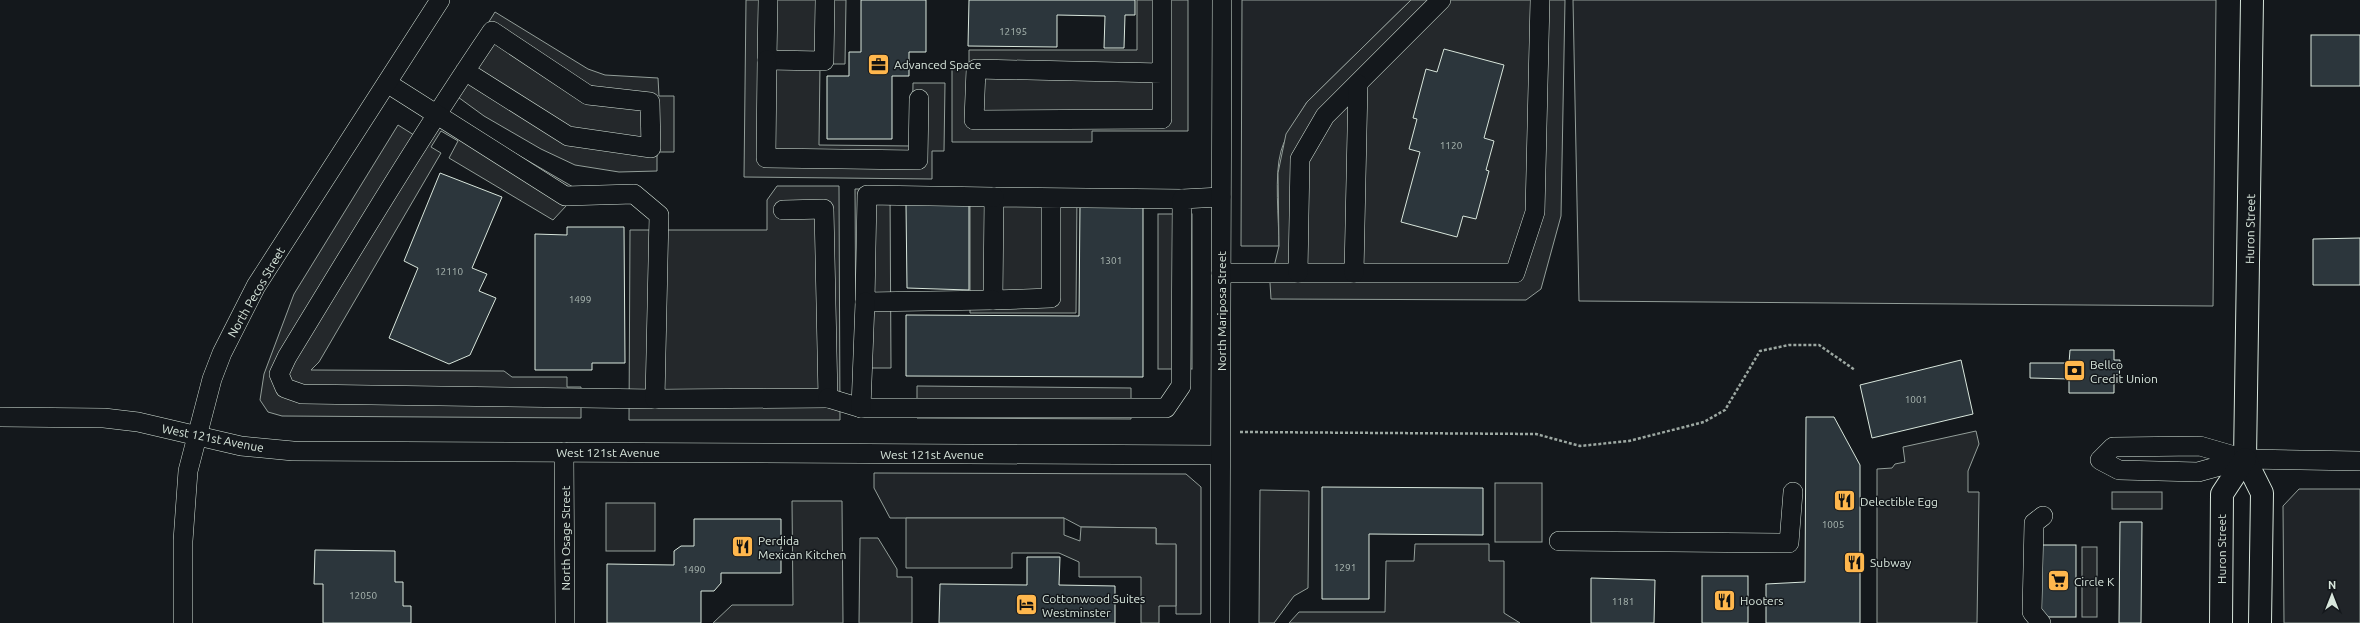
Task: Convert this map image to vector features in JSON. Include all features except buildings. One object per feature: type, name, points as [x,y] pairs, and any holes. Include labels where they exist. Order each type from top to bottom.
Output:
[{"type":"main road","name":"Huron Street","points":[[2252,0],[2245,459],[2262,493],[2260,623]]},
{"type":"main road","name":"Huron Street","points":[[2221,623],[2222,494],[2245,459]]},
{"type":"street","name":"North Pecos Street","points":[[183,623],[186,488],[196,437],[212,379],[230,334],[261,280],[440,0]]},
{"type":"street","points":[[768,0],[766,158],[918,160],[919,99]]},
{"type":"street","points":[[767,60],[824,61],[826,0]]},
{"type":"street","points":[[1162,0],[1162,73],[1162,119],[974,120],[976,69],[1162,73]]},
{"type":"street","name":"North Mariposa Street","points":[[1220,623],[1222,0]]},
{"type":"street","points":[[1298,273],[1300,159],[1325,116],[1441,0]]},
{"type":"street","points":[[1221,273],[1515,273],[1535,212],[1540,0]]},
{"type":"street","points":[[465,71],[568,136],[651,148],[650,102],[588,95],[492,31],[465,71],[436,114],[287,357],[279,374],[285,388],[302,394],[655,399],[828,398],[861,408],[1166,408],[1181,386],[1182,199]]},
{"type":"street","points":[[387,83],[565,196],[634,194],[659,215],[655,399]]},
{"type":"street","points":[[1354,273],[1358,84]]},
{"type":"street","points":[[861,408],[867,196],[1182,199],[1221,197]]},
{"type":"street","points":[[993,300],[994,198]]},
{"type":"street","points":[[865,302],[1051,298],[1051,198]]},
{"type":"street","points":[[783,210],[824,209],[828,398]]},
{"type":"street","name":"West 121st Avenue","points":[[0,417],[104,418],[138,422],[196,437],[254,448],[293,451],[1220,455]]},
{"type":"street","points":[[2245,459],[2198,472],[2119,470],[2100,460],[2113,447],[2200,446],[2245,459],[2360,461]]},
{"type":"street","name":"North Osage Street","points":[[564,452],[565,623]]},
{"type":"street","points":[[1560,542],[1789,543],[1793,492]]},
{"type":"street","points":[[2040,623],[2032,612],[2034,523],[2043,516]]},
{"type":"path","points":[[1240,432],[1536,434],[1580,446],[1628,441],[1704,422],[1725,410],[1760,351],[1789,345],[1819,345],[1855,370]]},
{"type":"shaded area","points":[[746,0],[846,0],[845,64],[820,64],[819,145],[912,146],[913,83],[945,83],[944,151],[932,151],[932,179],[744,177]]},
{"type":"shaded area","points":[[1137,0],[1188,0],[1188,131],[1092,131],[1092,142],[952,142],[952,66],[969,66],[969,50],[1137,50]]},
{"type":"shaded area","points":[[1242,0],[1411,0],[1307,102],[1289,132],[1281,151],[1278,172],[1277,198],[1279,246],[1241,246]]},
{"type":"shaded area","points":[[1411,0],[1565,0],[1561,216],[1541,289],[1526,300],[1271,299],[1270,283],[1279,246],[1278,173],[1286,134],[1307,102]]},
{"type":"shaded area","points":[[1573,0],[2216,0],[2213,306],[1579,301]]},
{"type":"shaded area","points":[[495,12],[588,69],[605,75],[658,78],[659,96],[674,96],[674,152],[657,152],[657,171],[619,172],[575,165],[541,149],[484,116],[447,89]]},
{"type":"shaded area","points":[[432,105],[580,191],[553,220],[449,158],[458,141],[441,131],[431,147],[441,153],[319,362],[311,370],[504,371],[512,377],[567,377],[567,387],[581,387],[581,418],[282,416],[268,412],[260,400],[264,374],[294,294],[398,125],[414,135]]},
{"type":"shaded area","points":[[777,186],[839,186],[840,420],[629,420],[630,230],[767,230],[767,200]]},
{"type":"shaded area","points":[[855,189],[890,189],[891,368],[856,368]]},
{"type":"shaded area","points":[[970,191],[1077,192],[1076,313],[970,313]]},
{"type":"shaded area","points":[[1158,214],[1192,214],[1192,369],[1158,369]]},
{"type":"shaded area","points":[[917,386],[1131,388],[1131,419],[917,418]]},
{"type":"shaded area","points":[[1976,431],[1979,444],[1968,471],[1968,492],[1979,492],[1977,623],[1877,623],[1877,469],[1892,468],[1895,464],[1905,462],[1903,447]]},
{"type":"shaded area","points":[[874,473],[1186,474],[1201,487],[1201,614],[1176,614],[1176,545],[1156,544],[1156,528],[1081,527],[1064,518],[890,518],[874,488]]},
{"type":"shaded area","points":[[1495,483],[1542,483],[1542,542],[1495,542]]},
{"type":"shaded area","points":[[2299,489],[2360,489],[2360,623],[2284,623],[2283,506]]},
{"type":"shaded area","points":[[1260,490],[1309,491],[1308,588],[1294,596],[1274,623],[1259,623]]},
{"type":"shaded area","points":[[2112,492],[2162,492],[2162,509],[2112,509]]},
{"type":"shaded area","points":[[792,501],[842,501],[843,623],[713,623],[732,605],[793,605]]},
{"type":"shaded area","points":[[606,503],[655,503],[655,551],[606,551]]},
{"type":"shaded area","points":[[906,518],[1064,518],[1064,535],[1080,541],[1081,527],[1156,528],[1156,544],[1176,544],[1176,606],[1159,606],[1159,623],[1141,623],[1141,577],[1079,577],[1079,562],[1059,553],[1012,553],[1012,568],[906,568]]},
{"type":"shaded area","points":[[860,538],[878,538],[897,569],[897,577],[912,577],[912,623],[859,623]]},
{"type":"shaded area","points":[[1415,544],[1489,544],[1489,561],[1504,561],[1504,613],[1520,623],[1289,623],[1299,612],[1385,612],[1386,561],[1414,561]]},
{"type":"shaded area","points":[[2082,547],[2097,547],[2097,617],[2082,617]]},
{"type":"place","name":"Advanced Space","points":[[879,64]]},
{"type":"place","name":"Bellco Credit Union","points":[[2075,371]]},
{"type":"place","name":"Delectible Egg","points":[[1845,501]]},
{"type":"place","name":"Perdida Mexican Kitchen","points":[[743,547]]},
{"type":"place","name":"Subway","points":[[1855,562]]},
{"type":"place","name":"Circle K","points":[[2059,581]]},
{"type":"place","name":"Hooters","points":[[1725,600]]},
{"type":"place","name":"Cottonwood Suites Westminster","points":[[1027,605]]}]
